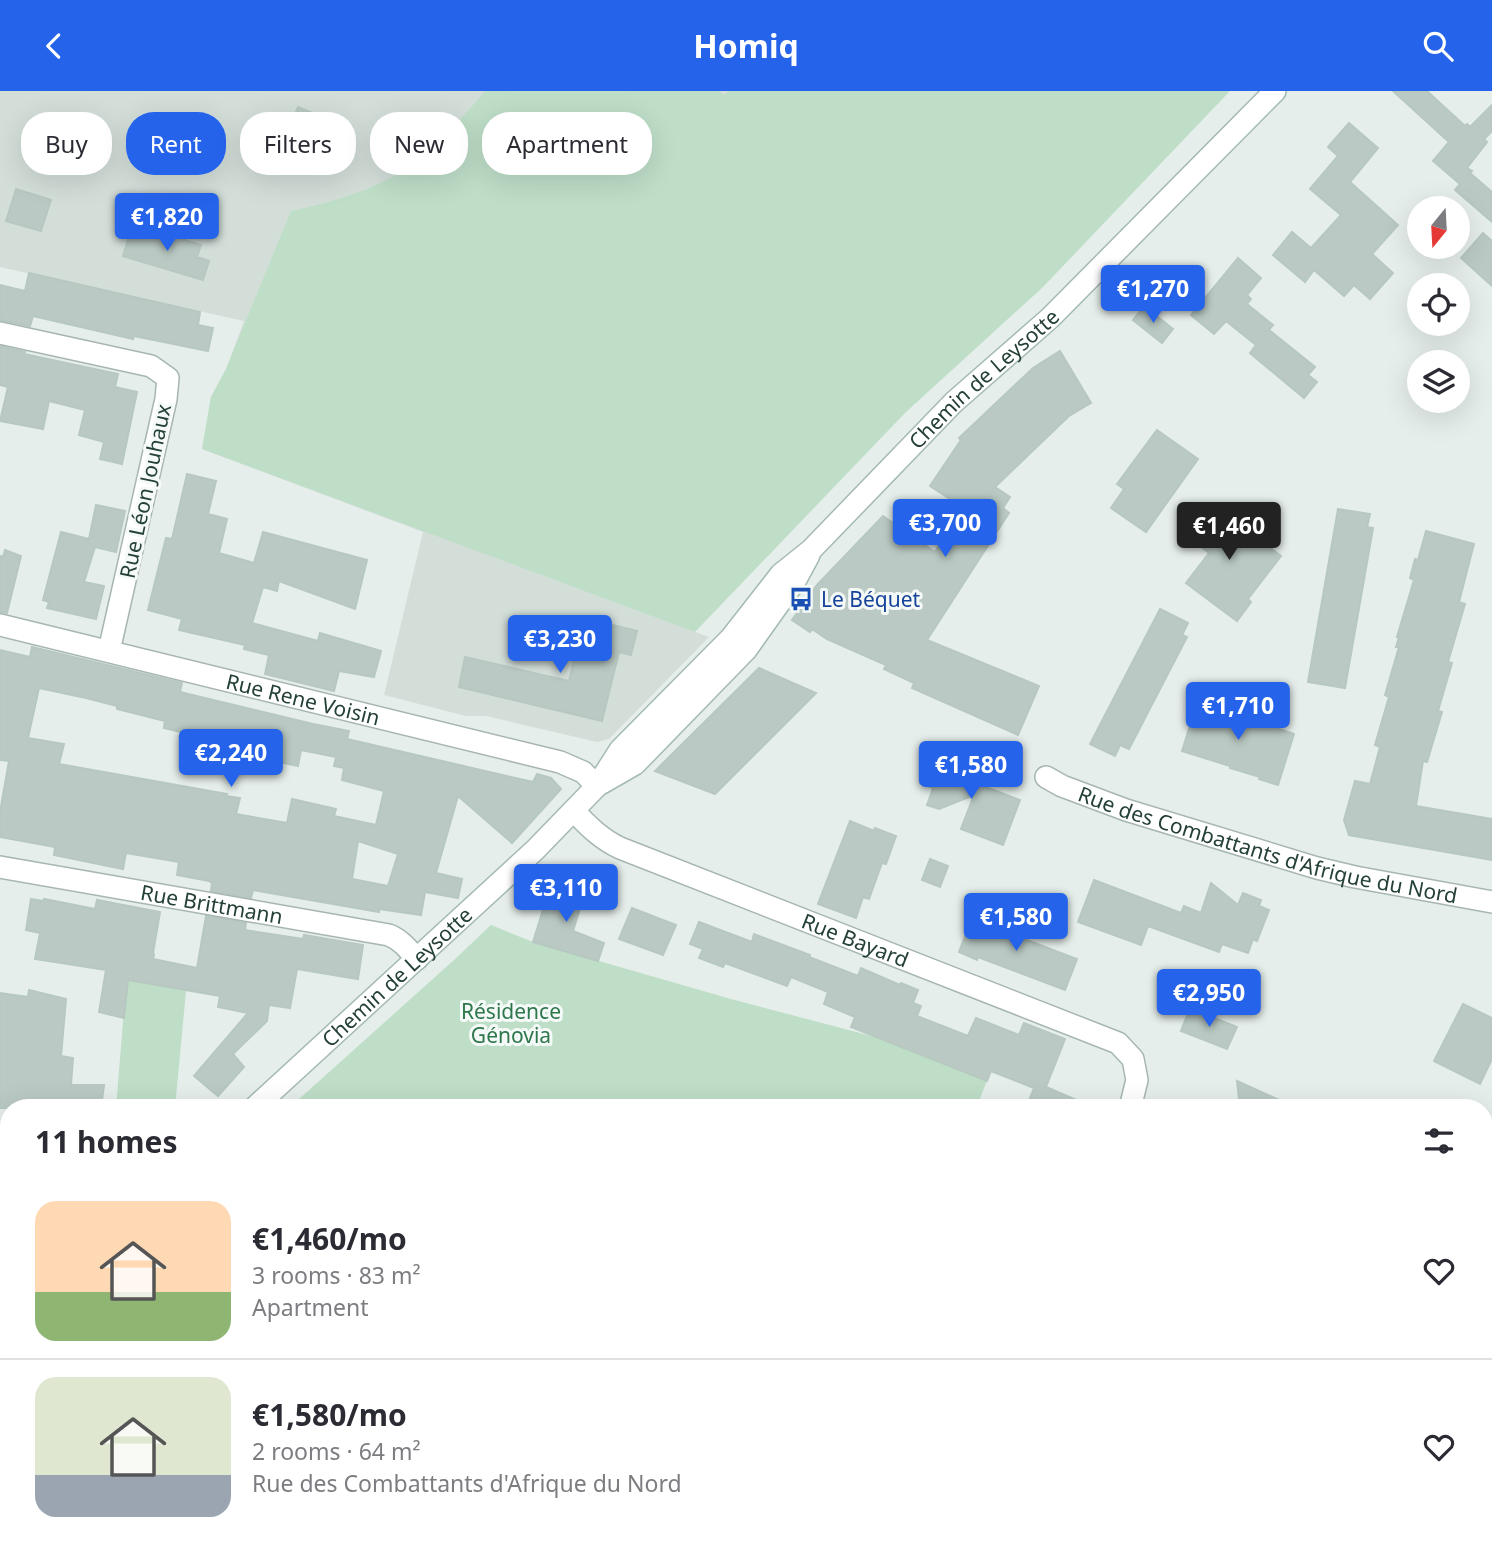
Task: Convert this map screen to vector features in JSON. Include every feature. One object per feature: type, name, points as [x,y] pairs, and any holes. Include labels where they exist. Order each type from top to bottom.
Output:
[{"type":"street","name":"Chemin de Leysotte","points":[[264,1099],[515,869],[597,786],[635,764],[746,650],[795,581],[811,550],[954,402],[1050,318],[1275,91]]},
{"type":"street","name":"Rue Léon Jouhaux","points":[[0,333],[152,366],[168,379],[166,399],[109,651]]},
{"type":"street","name":"Rue Rene Voisin","points":[[0,625],[560,762],[583,772],[597,786]]},
{"type":"street","name":"Rue des Combattants d'Afrique du Nord","points":[[1046,777],[1062,786],[1114,805],[1317,868],[1492,902]]},
{"type":"street","name":"Rue Bayard","points":[[574,811],[590,829],[620,848],[1118,1043],[1133,1059],[1137,1080],[1132,1099]]},
{"type":"street","name":"Rue Brittmann","points":[[0,867],[389,935],[403,943],[417,959]]},
{"type":"shaded area","points":[[0,91],[838,91],[602,597],[709,637],[609,739],[597,742],[486,716],[466,716],[384,695],[423,532],[202,449],[211,397],[226,369],[244,321],[0,267]]},
{"type":"green space","points":[[485,91],[718,91],[725,95],[728,91],[1230,91],[1043,287],[906,412],[695,632],[202,449],[211,397],[226,369],[291,211],[352,195],[395,175],[468,175],[467,112]]},
{"type":"green space","name":"Résidence Génovia","points":[[491,925],[533,942],[879,1038],[987,1081],[980,1099],[299,1099]]},
{"type":"green space","points":[[115,970],[150,979],[149,984],[186,991],[176,1099],[117,1099],[124,1009]]},
{"type":"building","points":[[1393,91],[1427,91],[1465,126],[1467,124],[1470,127],[1492,105],[1492,131],[1484,139],[1487,142],[1467,168],[1492,192],[1492,222],[1470,203],[1470,196],[1462,196],[1455,190],[1460,184],[1433,161],[1449,142]]},
{"type":"building","points":[[298,107],[310,112],[296,112]]},
{"type":"building","points":[[1349,123],[1378,148],[1350,182],[1398,225],[1372,254],[1393,273],[1370,299],[1354,285],[1344,296],[1314,270],[1305,282],[1273,255],[1292,232],[1311,248],[1341,215],[1310,189],[1338,156],[1328,147]]},
{"type":"building","points":[[16,189],[51,200],[41,231],[6,221]]},
{"type":"building","points":[[144,228],[201,245],[197,257],[209,261],[203,280],[123,256],[129,237],[140,240]]},
{"type":"building","points":[[1483,233],[1492,241],[1492,286],[1462,259],[1470,259],[1470,248]]},
{"type":"building","points":[[1238,258],[1261,278],[1247,295],[1251,299],[1247,304],[1273,325],[1269,330],[1315,367],[1308,375],[1317,382],[1304,398],[1250,353],[1256,345],[1226,321],[1214,334],[1191,315]]},
{"type":"building","points":[[29,273],[200,312],[198,325],[213,328],[208,351],[134,336],[133,339],[33,316],[30,326],[0,320],[0,285],[25,291]]},
{"type":"building","points":[[1144,306],[1173,329],[1162,343],[1133,320]]},
{"type":"building","points":[[0,346],[25,352],[24,354],[118,374],[115,387],[137,392],[122,464],[100,459],[104,442],[79,435],[85,410],[49,401],[43,429],[0,421],[8,387],[0,385]]},
{"type":"building","points":[[1060,351],[1091,403],[1069,416],[995,487],[1010,497],[1003,508],[1009,513],[927,640],[1039,686],[1018,735],[912,688],[914,683],[884,669],[886,665],[827,639],[812,629],[810,632],[792,620],[817,585],[883,516],[935,552],[962,507],[930,486],[961,440],[959,438],[1033,368]]},
{"type":"building","points":[[1157,430],[1198,459],[1146,532],[1111,508],[1124,489],[1117,484]]},
{"type":"building","points":[[187,474],[216,481],[208,514],[227,519],[219,553],[254,563],[263,532],[367,560],[355,609],[279,581],[277,591],[263,587],[252,623],[318,641],[320,633],[381,651],[374,677],[339,671],[334,691],[265,674],[269,655],[244,649],[245,645],[179,630],[182,619],[148,610],[166,538],[172,539]]},
{"type":"building","points":[[1211,504],[1281,556],[1248,599],[1251,602],[1237,621],[1186,583],[1209,553],[1187,536]]},
{"type":"building","points":[[96,505],[125,511],[116,552],[95,547],[84,582],[104,586],[96,619],[47,608],[49,602],[43,600],[61,532],[89,539]]},
{"type":"building","points":[[1338,509],[1370,514],[1367,527],[1373,528],[1345,688],[1308,682]]},
{"type":"building","points":[[1426,531],[1474,544],[1459,602],[1465,604],[1448,662],[1452,663],[1438,711],[1442,712],[1427,762],[1423,761],[1416,806],[1492,819],[1492,860],[1349,835],[1344,820],[1355,781],[1370,784],[1380,747],[1375,745],[1389,697],[1385,695],[1399,647],[1396,647],[1397,637],[1414,580],[1410,578]]},
{"type":"building","points":[[5,550],[21,556],[7,613],[0,612],[0,556],[3,557]]},
{"type":"building","points":[[1160,609],[1188,623],[1182,635],[1187,637],[1129,749],[1120,745],[1115,756],[1090,744]]},
{"type":"building","points":[[584,618],[637,631],[631,655],[619,652],[602,721],[459,687],[465,657],[569,681]]},
{"type":"building","points":[[32,647],[182,683],[180,692],[349,731],[347,739],[533,782],[537,774],[551,778],[561,789],[512,843],[458,796],[436,873],[462,879],[458,898],[425,892],[421,915],[379,909],[379,912],[253,890],[251,898],[211,891],[212,883],[209,881],[177,875],[179,862],[126,853],[123,869],[54,855],[55,847],[0,837],[0,812],[9,761],[0,760],[0,650],[30,657]],"holes":[[[39,688],[117,706],[117,709],[165,721],[164,728],[218,741],[215,749],[235,755],[236,753],[298,766],[301,750],[336,757],[334,766],[344,768],[342,780],[384,791],[376,825],[334,816],[336,809],[292,799],[287,823],[236,814],[240,798],[226,796],[227,794],[59,764],[64,744],[28,738]],[[358,841],[398,854],[388,886],[352,879]]]},
{"type":"building","points":[[759,668],[816,693],[715,794],[655,771]]},
{"type":"building","points":[[1198,700],[1248,714],[1246,718],[1294,734],[1278,785],[1182,751]]},
{"type":"building","points":[[930,759],[967,773],[965,779],[1020,800],[1003,845],[961,829],[974,795],[939,809],[927,805],[933,788],[920,783]]},
{"type":"building","points":[[850,821],[896,836],[886,864],[882,863],[869,899],[863,897],[856,918],[818,904]]},
{"type":"building","points":[[930,859],[948,866],[940,887],[922,880]]},
{"type":"building","points":[[565,879],[587,886],[573,931],[604,943],[598,961],[533,942],[547,897],[559,901]]},
{"type":"building","points":[[1094,880],[1181,913],[1184,906],[1201,913],[1211,883],[1238,905],[1243,893],[1261,900],[1259,906],[1269,910],[1257,941],[1253,939],[1248,953],[1222,944],[1219,952],[1148,926],[1141,945],[1078,922]]},
{"type":"building","points":[[31,899],[95,909],[97,900],[160,912],[153,959],[197,968],[206,916],[246,923],[245,930],[303,939],[304,935],[363,945],[358,979],[297,969],[290,1008],[269,1005],[267,1021],[233,1054],[244,1067],[218,1096],[194,1076],[248,1013],[218,1007],[220,996],[128,980],[124,1018],[99,1012],[106,970],[35,959],[40,933],[26,930]]},
{"type":"building","points":[[632,908],[676,925],[663,955],[619,939]]},
{"type":"building","points":[[974,913],[992,919],[990,926],[1077,959],[1065,990],[959,952]]},
{"type":"building","points":[[699,922],[752,942],[754,934],[858,976],[861,968],[918,990],[913,1003],[921,1006],[917,1016],[968,1036],[976,1018],[1019,1035],[1024,1023],[1065,1039],[1046,1087],[1074,1099],[1030,1099],[1034,1088],[991,1071],[987,1081],[851,1027],[855,1017],[824,1004],[828,992],[791,977],[787,986],[725,963],[723,967],[699,958],[703,949],[690,944]]},
{"type":"building","points":[[29,990],[66,999],[61,1056],[73,1058],[71,1085],[104,1085],[102,1099],[0,1099],[0,993],[28,997]]},
{"type":"building","points":[[1463,1004],[1492,1018],[1492,1059],[1480,1084],[1434,1061]]},
{"type":"building","points":[[1190,1008],[1237,1027],[1227,1049],[1181,1031]]},
{"type":"building","points":[[1237,1081],[1277,1099],[1239,1099]]},
{"type":"place","name":"Le Béquet","points":[[801,599]]}]
